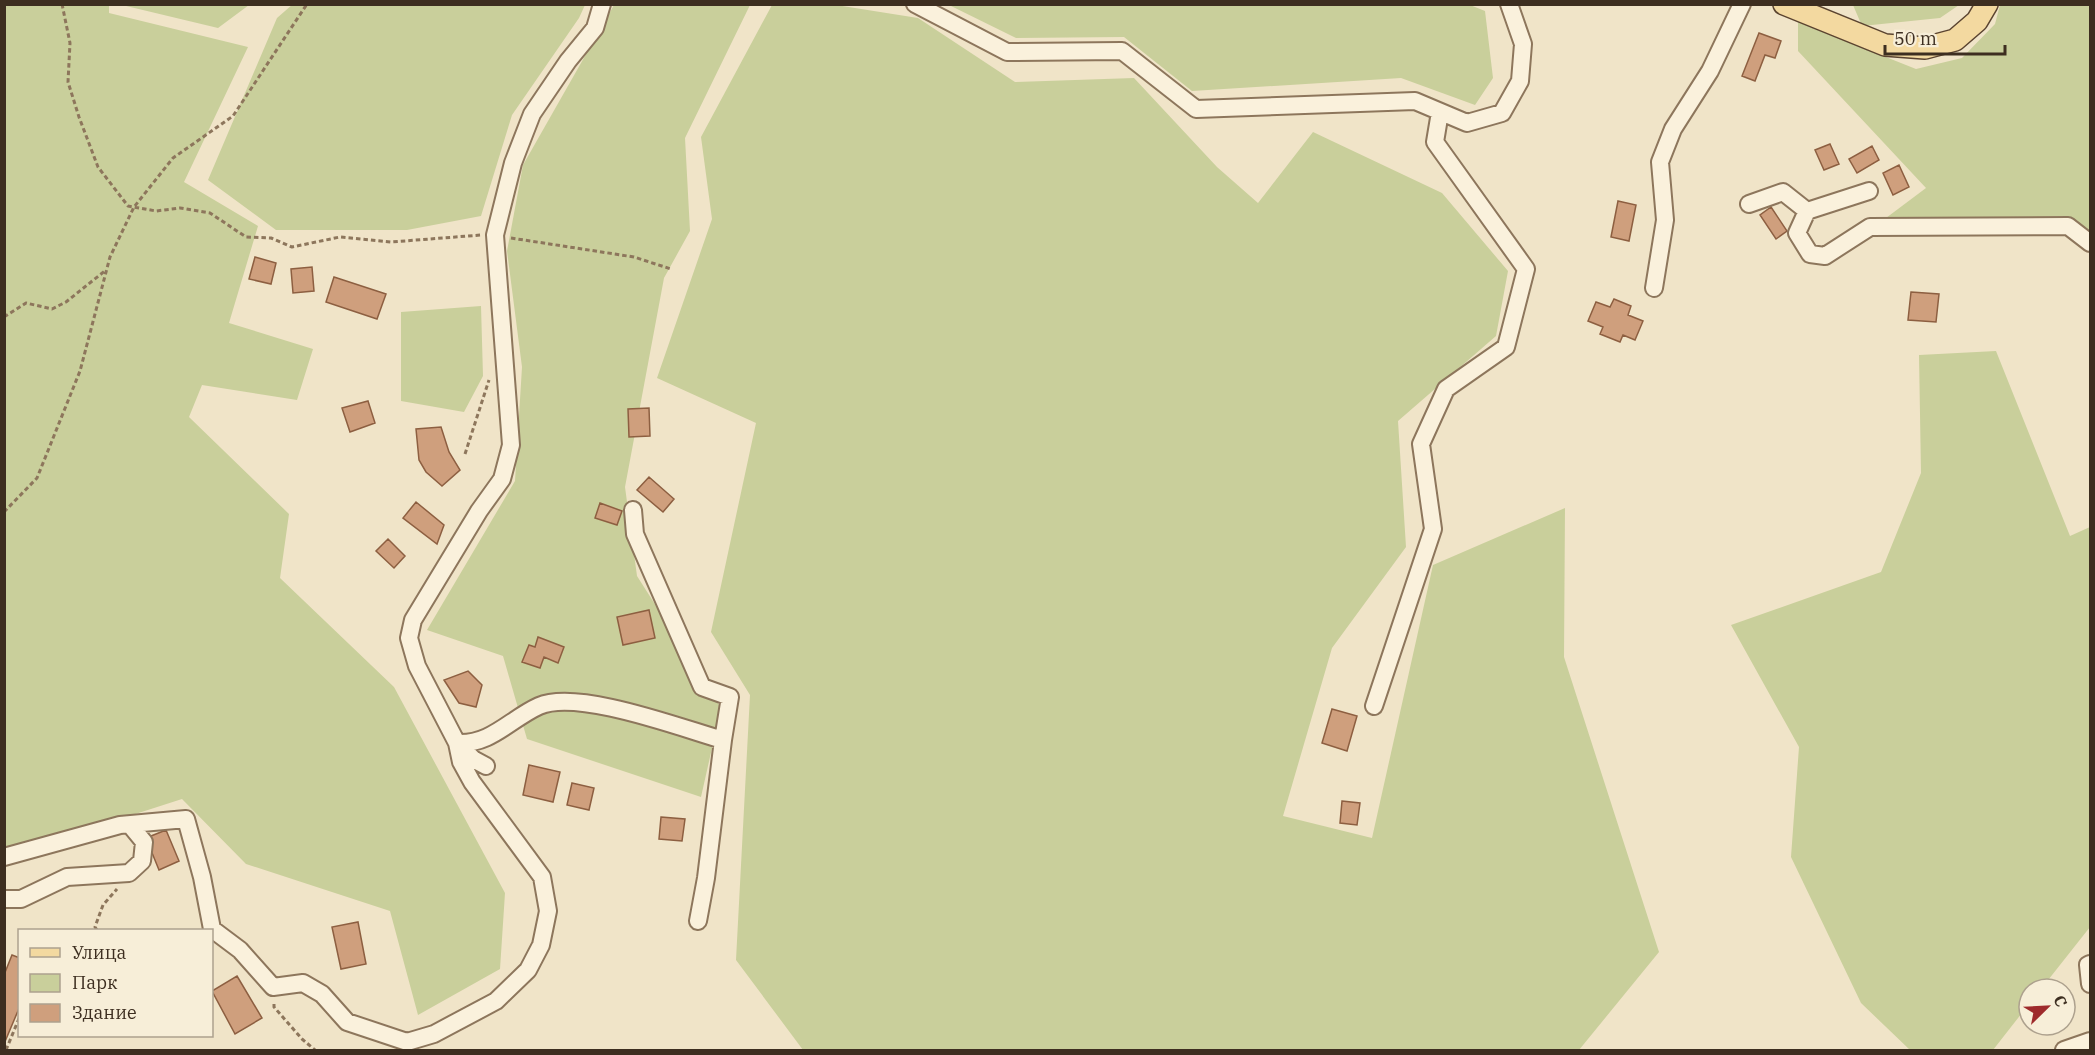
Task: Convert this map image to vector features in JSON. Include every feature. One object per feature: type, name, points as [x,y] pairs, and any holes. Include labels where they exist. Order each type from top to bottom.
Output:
[{"type":"main road","points":[[1784,4],[1885,45],[1925,48],[1955,40],[1977,21],[1987,4]]},
{"type":"lane","points":[[213,931],[240,950],[273,987],[303,983],[322,994],[347,1022],[407,1042],[434,1034],[496,1001],[528,970],[541,945],[548,911],[542,878],[472,782],[461,762],[457,744],[417,666],[409,638],[413,620],[479,512],[502,479],[511,445],[495,235],[513,163],[532,114],[568,61],[595,28],[602,4]]},
{"type":"lane","points":[[915,4],[1007,52],[1122,51],[1197,109],[1415,101],[1467,123],[1502,112],[1520,81],[1523,44],[1509,4]]},
{"type":"lane","points":[[1654,288],[1665,220],[1660,162],[1673,129],[1710,71],[1742,4]]},
{"type":"lane","points":[[1374,706],[1433,529],[1421,444],[1446,389],[1506,347],[1526,269],[1435,142],[1440,112]]},
{"type":"lane","points":[[1869,191],[1807,211],[1797,233],[1810,254],[1825,256],[1870,228],[2068,226],[2091,243]]},
{"type":"lane","points":[[1749,204],[1784,192],[1807,211]]},
{"type":"lane","points":[[633,510],[634,534],[702,687],[730,697],[706,878],[698,921]]},
{"type":"lane","points":[[457,744],[472,744],[498,732],[540,706],[564,701],[612,708],[723,740]]},
{"type":"lane","points":[[457,744],[473,759],[486,766]]},
{"type":"lane","points":[[4,857],[120,825],[186,819],[202,877],[212,929]]},
{"type":"lane","points":[[4,899],[21,899],[67,877],[129,873],[142,861],[144,842],[130,825]]},
{"type":"lane","points":[[2091,964],[2088,965],[2091,984]]},
{"type":"lane","points":[[2064,1050],[2091,1041]]},
{"type":"path","points":[[62,4],[70,44],[68,82],[79,117],[98,167],[128,206],[156,211],[180,208],[210,213],[246,237],[272,238],[292,247],[340,237],[391,242],[495,235],[532,243],[634,257],[671,268]]},
{"type":"path","points":[[4,512],[37,478],[80,371],[110,257],[134,207],[173,158],[233,116],[307,4]]},
{"type":"path","points":[[4,317],[26,303],[52,309],[66,302],[107,268]]},
{"type":"path","points":[[465,454],[491,373]]},
{"type":"path","points":[[96,929],[95,927],[103,905]]},
{"type":"path","points":[[273,987],[274,1007],[302,1039],[315,1050]]},
{"type":"path","points":[[6,1050],[18,1021]]},
{"type":"green space","points":[[249,4],[218,28],[122,5]]},
{"type":"green space","points":[[293,4],[585,5],[579,18],[512,115],[481,216],[407,230],[276,230],[208,180],[277,18]]},
{"type":"green space","points":[[5,5],[109,5],[109,13],[248,47],[184,182],[258,226],[229,323],[313,349],[297,400],[202,385],[189,417],[289,514],[280,578],[394,687],[505,893],[500,969],[418,1015],[390,911],[246,864],[182,799],[5,856]]},
{"type":"green space","points":[[614,5],[750,5],[685,138],[690,231],[664,278],[625,487],[637,576],[721,708],[701,797],[527,739],[503,656],[427,630],[515,481],[522,367],[507,251],[523,165]]},
{"type":"green space","points":[[772,5],[836,5],[918,18],[1015,82],[1134,78],[1217,167],[1258,203],[1313,132],[1442,193],[1508,271],[1496,336],[1398,421],[1406,547],[1332,648],[1283,816],[1372,838],[1433,565],[1565,508],[1564,657],[1659,952],[1579,1050],[803,1050],[736,960],[750,695],[711,632],[756,423],[657,378],[712,219],[701,137]]},
{"type":"green space","points":[[949,5],[1470,5],[1485,11],[1493,78],[1475,105],[1401,78],[1192,91],[1124,37],[1016,38]]},
{"type":"green space","points":[[1853,5],[1959,5],[1940,18],[1862,26]]},
{"type":"green space","points":[[2000,5],[2090,5],[2090,234],[2064,216],[1878,224],[1926,188],[1798,51],[1798,22],[1916,69],[1962,58],[1995,24]]},
{"type":"green space","points":[[481,306],[483,376],[464,412],[401,401],[401,312]]},
{"type":"green space","points":[[1996,351],[2070,536],[2090,527],[2090,927],[2050,977],[2017,977],[2017,1019],[1993,1050],[1910,1050],[1861,1003],[1791,857],[1799,747],[1731,625],[1881,572],[1921,473],[1919,355]]},
{"type":"building","points":[[1759,33],[1781,41],[1775,58],[1765,55],[1755,81],[1742,76]]},
{"type":"building","points":[[1830,144],[1839,164],[1824,170],[1815,150]]},
{"type":"building","points":[[1872,146],[1879,160],[1857,173],[1849,159]]},
{"type":"building","points":[[1899,165],[1909,187],[1893,195],[1883,173]]},
{"type":"building","points":[[1618,201],[1636,205],[1629,241],[1611,237]]},
{"type":"building","points":[[1771,207],[1787,231],[1776,239],[1760,215]]},
{"type":"building","points":[[255,257],[276,263],[271,284],[249,279]]},
{"type":"building","points":[[312,267],[314,291],[293,293],[291,269]]},
{"type":"building","points":[[334,277],[386,294],[377,319],[326,302]]},
{"type":"building","points":[[1911,292],[1939,294],[1936,322],[1908,320]]},
{"type":"building","points":[[1614,299],[1631,306],[1628,315],[1643,321],[1635,340],[1623,335],[1620,342],[1600,334],[1603,327],[1588,321],[1596,302],[1610,307]]},
{"type":"building","points":[[368,401],[375,423],[350,432],[342,408]]},
{"type":"building","points":[[649,408],[650,436],[629,437],[628,409]]},
{"type":"building","points":[[441,427],[449,452],[460,470],[442,486],[426,472],[419,460],[416,429]]},
{"type":"building","points":[[649,477],[674,499],[663,512],[637,490]]},
{"type":"building","points":[[416,502],[444,525],[437,544],[403,518]]},
{"type":"building","points":[[600,503],[622,511],[617,525],[595,518]]},
{"type":"building","points":[[388,539],[405,556],[394,568],[376,551]]},
{"type":"building","points":[[649,610],[655,638],[623,645],[617,617]]},
{"type":"building","points":[[538,637],[564,647],[558,663],[544,657],[540,668],[522,662],[529,645],[535,647]]},
{"type":"building","points":[[468,671],[482,685],[476,707],[459,703],[444,680]]},
{"type":"building","points":[[1332,709],[1357,716],[1347,751],[1322,743]]},
{"type":"building","points":[[529,765],[560,772],[553,802],[523,795]]},
{"type":"building","points":[[572,783],[594,788],[589,810],[567,805]]},
{"type":"building","points":[[1342,801],[1360,803],[1357,825],[1340,823]]},
{"type":"building","points":[[661,817],[685,819],[682,841],[659,839]]},
{"type":"building","points":[[166,830],[179,861],[159,870],[146,838]]},
{"type":"building","points":[[358,922],[366,964],[341,969],[332,927]]},
{"type":"building","points":[[12,955],[18,957],[18,1011],[4,1044],[4,975]]},
{"type":"building","points":[[237,976],[262,1018],[235,1034],[213,990]]}]
